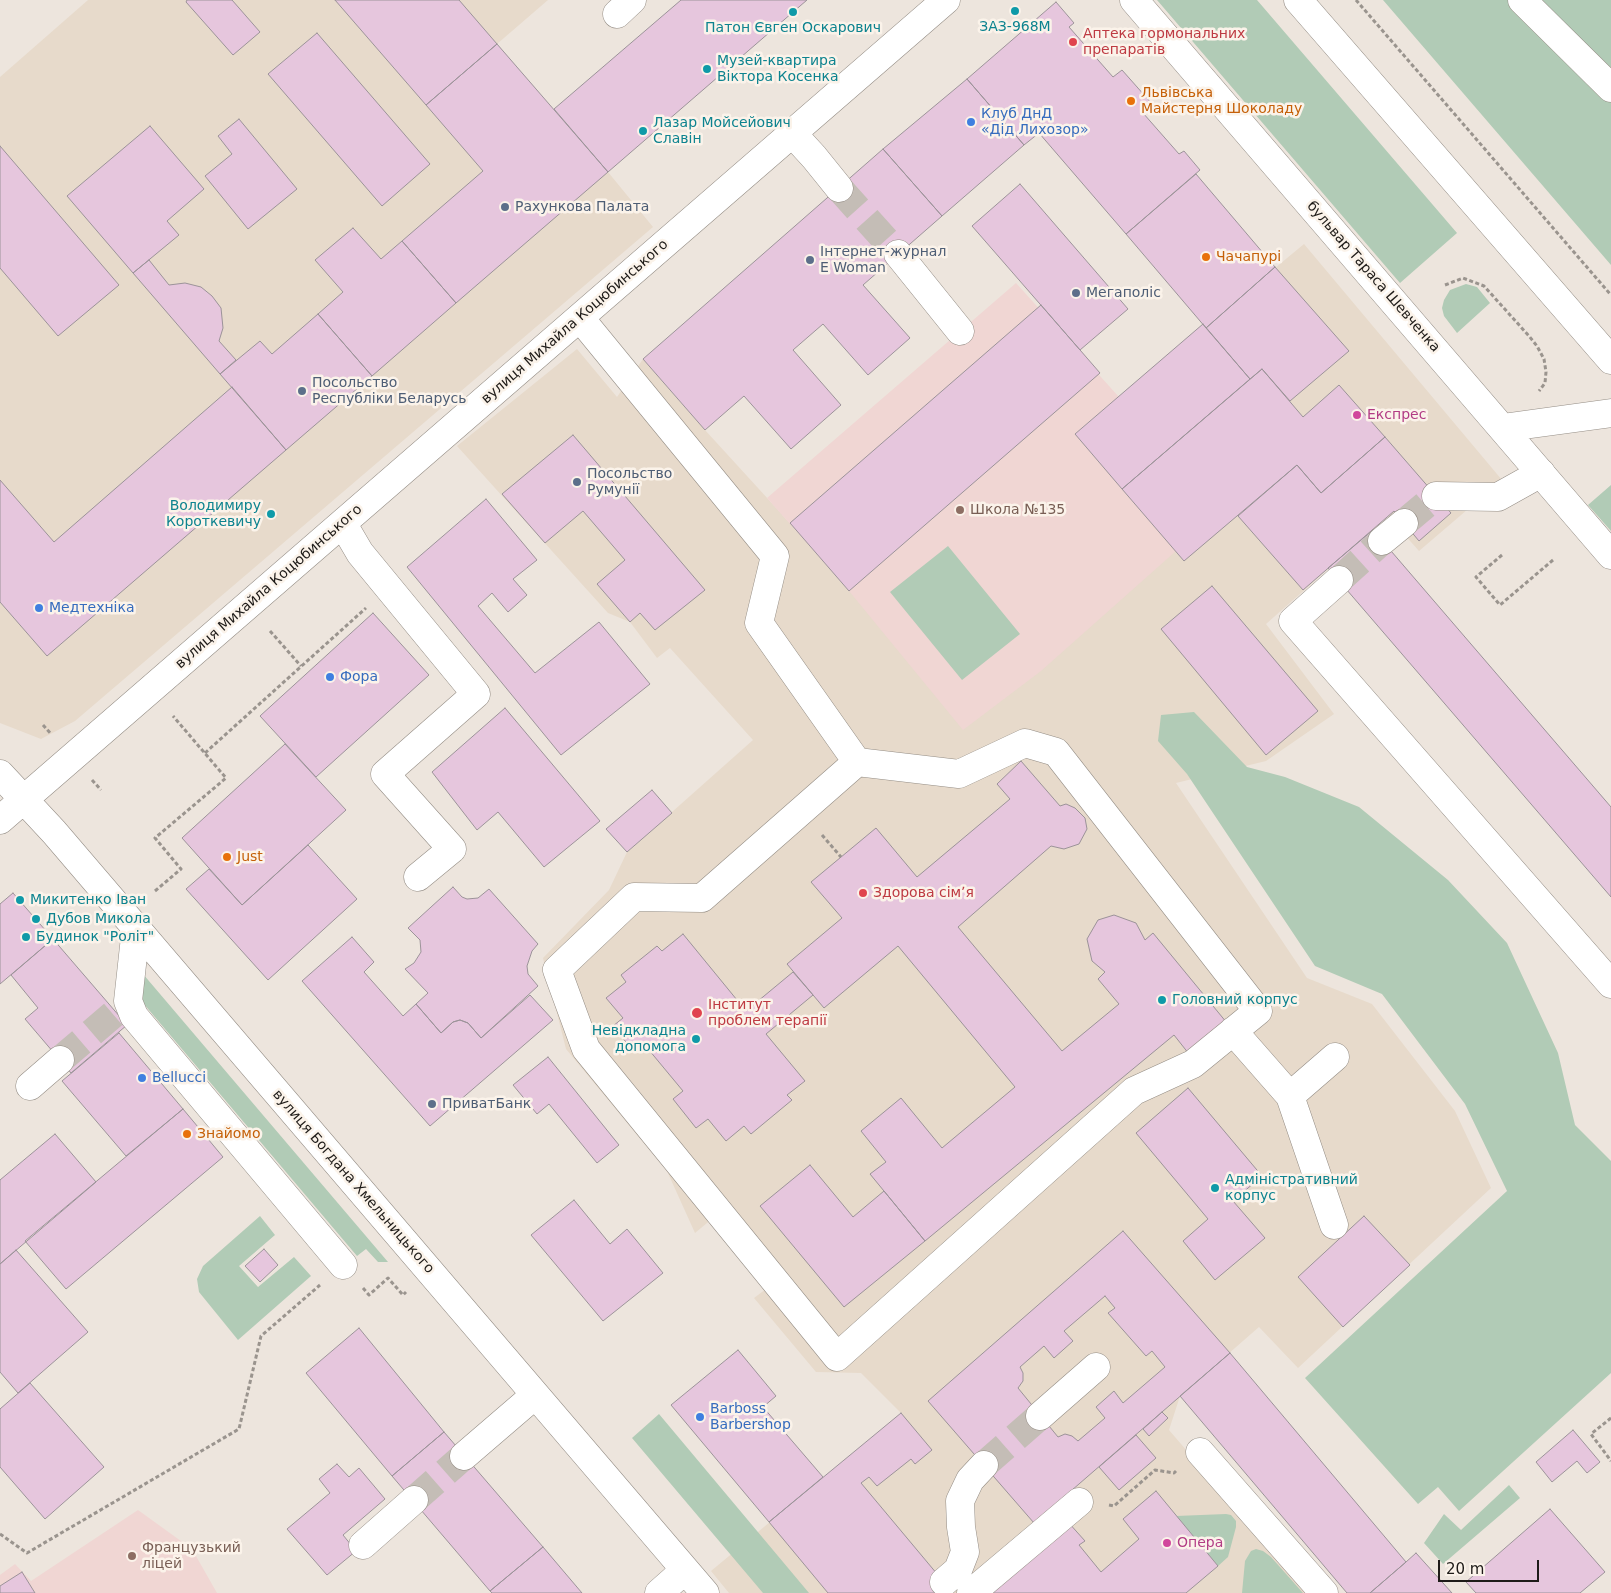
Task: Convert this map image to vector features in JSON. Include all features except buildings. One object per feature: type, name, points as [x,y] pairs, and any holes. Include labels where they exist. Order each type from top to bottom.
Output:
[{"type":"street","name":"вулиця Михайла Коцюбинського","points":[[0,820],[946,0]]},
{"type":"street","name":"бульвар Тараса Шевченка","points":[[1134,0],[1611,555]]},
{"type":"street","points":[[1298,0],[1611,360]]},
{"type":"street","points":[[1522,0],[1611,88]]},
{"type":"street","points":[[792,133],[839,188]]},
{"type":"street","points":[[898,254],[960,331]]},
{"type":"street","points":[[580,318],[775,556],[759,623],[857,762]]},
{"type":"street","points":[[1502,428],[1611,413]]},
{"type":"street","points":[[1436,496],[1498,496],[1541,473]]},
{"type":"street","points":[[1382,541],[1404,523]]},
{"type":"street","points":[[342,524],[360,552],[388,588],[476,694],[385,774],[452,849],[418,877]]},
{"type":"street","points":[[1338,580],[1293,621],[1611,984]]},
{"type":"street","points":[[1026,743],[1056,752],[1258,1010],[1193,1064],[1134,1091],[837,1357],[586,1049],[557,970],[634,898],[702,898],[857,762],[959,774],[1026,743]]},
{"type":"street","name":"вулиця Богдана Хмельницького","points":[[0,774],[136,928],[705,1593]]},
{"type":"street","points":[[136,928],[122,1006],[134,1016],[343,1265]]},
{"type":"street","points":[[1233,1031],[1290,1096],[1334,1225]]},
{"type":"street","points":[[1290,1096],[1335,1057]]},
{"type":"street","points":[[30,1086],[60,1060]]},
{"type":"street","points":[[1040,1416],[1096,1367]]},
{"type":"street","points":[[464,1456],[535,1394]]},
{"type":"street","points":[[1200,1452],[1324,1593]]},
{"type":"street","points":[[944,1582],[958,1570],[965,1552],[960,1527],[960,1501],[970,1480],[984,1465]]},
{"type":"street","points":[[363,1545],[414,1500]]},
{"type":"street","points":[[971,1593],[1079,1502]]},
{"type":"street","points":[[659,1593],[685,1570]]},
{"type":"path","points":[[1356,0],[1611,295]]},
{"type":"path","points":[[1445,285],[1463,278],[1484,286],[1529,336],[1544,359],[1546,372],[1545,383],[1539,392],[1533,395]]},
{"type":"path","points":[[1502,555],[1476,578],[1500,605],[1553,560]]},
{"type":"path","points":[[205,754],[388,588]]},
{"type":"path","points":[[270,631],[301,666]]},
{"type":"path","points":[[155,891],[181,869],[155,838],[226,778],[172,716]]},
{"type":"path","points":[[0,1534],[27,1553],[239,1429],[261,1336],[343,1265],[369,1295],[388,1278],[403,1295],[408,1291]]},
{"type":"path","points":[[1611,1418],[1591,1434],[1611,1461]]},
{"type":"path","points":[[1141,1482],[1155,1470],[1174,1473]]},
{"type":"shaded area","points":[[88,0],[548,0],[497,44],[653,227],[75,721],[41,739],[0,723],[0,77]]},
{"type":"shaded area","points":[[1304,244],[1502,480],[1419,551],[1388,516],[1266,624],[1334,714],[1266,761],[1176,783],[1307,978],[1372,1004],[1455,1111],[1491,1188],[1298,1368],[1259,1327],[1180,1396],[1169,1430],[1309,1593],[729,1593],[711,1571],[901,1413],[861,1373],[816,1372],[754,1298],[770,1286],[713,1218],[695,1233],[667,1171],[566,1049],[543,958],[609,890],[627,852],[753,740],[670,648],[657,658],[630,622],[608,613],[457,446],[577,349],[617,397],[643,359],[849,591],[1075,434]]},
{"type":"shaded area","name":"Школа №135","points":[[1016,283],[1119,397],[1075,434],[1176,551],[1041,671],[963,730],[849,591],[767,498]]},
{"type":"shaded area","name":"Французький ліцей","points":[[138,1510],[192,1549],[217,1593],[0,1593],[0,1575],[15,1564],[31,1581]]},
{"type":"green space","points":[[1157,0],[1257,0],[1457,233],[1400,283]]},
{"type":"green space","points":[[1383,0],[1611,0],[1611,265]]},
{"type":"green space","points":[[1466,284],[1477,287],[1490,303],[1457,333],[1444,316],[1442,308],[1450,290]]},
{"type":"green space","points":[[1611,485],[1611,531],[1588,505]]},
{"type":"green space","points":[[948,546],[1020,634],[962,680],[890,592]]},
{"type":"green space","points":[[1194,712],[1247,767],[1285,777],[1359,807],[1448,880],[1507,943],[1558,1053],[1575,1125],[1611,1161],[1611,1373],[1459,1511],[1438,1487],[1418,1504],[1305,1378],[1507,1191],[1465,1104],[1382,994],[1315,966],[1187,774],[1158,741],[1161,715]]},
{"type":"green space","points":[[143,974],[388,1262],[378,1262],[366,1249],[357,1256],[143,1003],[141,991]]},
{"type":"green space","points":[[260,1216],[275,1235],[239,1266],[258,1287],[294,1257],[311,1276],[238,1340],[199,1292],[197,1279],[203,1266]]},
{"type":"green space","points":[[659,1414],[809,1593],[763,1593],[632,1438]]},
{"type":"green space","points":[[1509,1485],[1520,1498],[1443,1564],[1424,1543],[1444,1514],[1461,1530]]},
{"type":"green space","points":[[1231,1515],[1236,1521],[1236,1527],[1228,1557],[1218,1566],[1176,1516]]},
{"type":"green space","points":[[1256,1549],[1263,1551],[1271,1557],[1303,1593],[1242,1593],[1245,1561],[1251,1551]]},
{"type":"tunnel","points":[[839,188],[898,254]]},
{"type":"tunnel","points":[[1404,523],[1436,496]]},
{"type":"tunnel","points":[[1339,580],[1382,541]]},
{"type":"tunnel","points":[[60,1060],[116,1012]]},
{"type":"tunnel","points":[[984,1465],[1040,1416]]},
{"type":"tunnel","points":[[414,1500],[464,1456]]},
{"type":"place","name":"ЗАЗ-968М","points":[[1015,11]]},
{"type":"place","name":"Патон Євген Оскарович","points":[[793,12]]},
{"type":"place","name":"Аптека гормональних препаратів","points":[[1073,42]]},
{"type":"place","name":"Музей-квартира Віктора Косенка","points":[[707,69]]},
{"type":"place","name":"Львівська Майстерня Шоколаду","points":[[1131,101]]},
{"type":"place","name":"Клуб ДнД «Дід Лихозор»","points":[[971,122]]},
{"type":"place","name":"Лазар Мойсейович Славін","points":[[643,131]]},
{"type":"place","name":"Рахункова Палата","points":[[505,207]]},
{"type":"place","name":"Чачапурі","points":[[1206,257]]},
{"type":"place","name":"Інтернет-журнал E Woman","points":[[810,260]]},
{"type":"place","name":"Мегаполіс","points":[[1076,293]]},
{"type":"place","name":"Посольство Республіки Беларусь","points":[[302,391]]},
{"type":"place","name":"Експрес","points":[[1357,415]]},
{"type":"place","name":"Посольство Румунії","points":[[577,482]]},
{"type":"place","name":"Школа №135","points":[[960,510]]},
{"type":"place","name":"Володимиру Короткевичу","points":[[271,514]]},
{"type":"place","name":"Медтехніка","points":[[39,608]]},
{"type":"place","name":"Фора","points":[[330,677]]},
{"type":"place","name":"Just","points":[[227,857]]},
{"type":"place","name":"Здорова сімʼя","points":[[863,893]]},
{"type":"place","name":"Микитенко Іван","points":[[20,900]]},
{"type":"place","name":"Дубов Микола","points":[[36,919]]},
{"type":"place","name":"Будинок \"Роліт\"","points":[[26,937]]},
{"type":"place","name":"Головний корпус","points":[[1162,1000]]},
{"type":"place","name":"Інститут проблем терапії","points":[[697,1013]]},
{"type":"place","name":"Невідкладна допомога","points":[[696,1039]]},
{"type":"place","name":"Bellucci","points":[[142,1078]]},
{"type":"place","name":"ПриватБанк","points":[[432,1104]]},
{"type":"place","name":"Знайомо","points":[[187,1134]]},
{"type":"place","name":"Адміністративний корпус","points":[[1215,1188]]},
{"type":"place","name":"Barboss Barbershop","points":[[700,1417]]},
{"type":"place","name":"Опера","points":[[1167,1543]]},
{"type":"place","name":"Французький ліцей","points":[[132,1556]]}]
